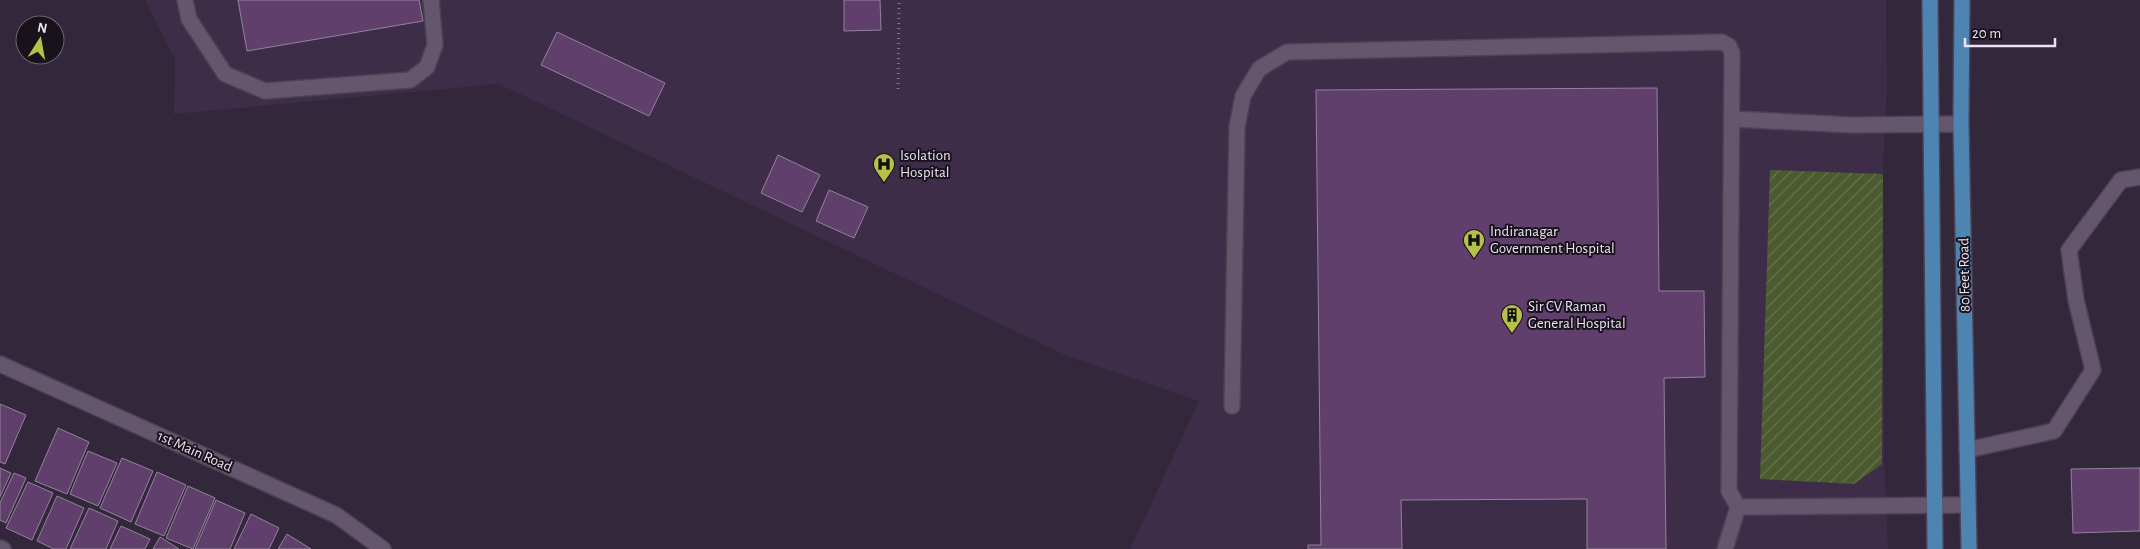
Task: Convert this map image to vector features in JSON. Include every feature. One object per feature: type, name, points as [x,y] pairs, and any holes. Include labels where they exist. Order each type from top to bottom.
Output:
[{"type":"main road","name":"80 Feet Road","points":[[1930,0],[1933,124],[1935,549]]},
{"type":"main road","name":"80 Feet Road","points":[[1962,0],[1961,124],[1969,549]]},
{"type":"street","points":[[185,0],[189,19],[225,74],[265,91],[410,80],[427,67],[435,45],[431,0]]},
{"type":"street","points":[[1232,406],[1237,127],[1243,96],[1259,68],[1287,52],[1722,42],[1729,46],[1732,53],[1729,491],[1738,507],[1724,549]]},
{"type":"street","points":[[1733,119],[1852,125],[1961,124]]},
{"type":"street","points":[[1967,450],[2054,431],[2092,370],[2076,300],[2069,250],[2121,180],[2140,177]]},
{"type":"street","name":"1st Main Road","points":[[0,364],[336,514],[383,549]]},
{"type":"street","points":[[1738,507],[1968,504]]},
{"type":"path","points":[[898,89],[899,0]]},
{"type":"shaded area","name":"Indiranagar Government Hospital","points":[[145,0],[1886,0],[1887,89],[1883,161],[1884,460],[1888,549],[1130,549],[1199,401],[1067,356],[499,84],[174,114],[175,60]]},
{"type":"green space","points":[[1770,170],[1883,174],[1882,464],[1854,484],[1760,479]]},
{"type":"building","points":[[238,0],[419,0],[423,21],[247,51]]},
{"type":"building","points":[[844,0],[880,0],[881,30],[844,31]]},
{"type":"building","points":[[557,32],[665,83],[649,116],[541,65]]},
{"type":"building","name":"Sir CV Raman General Hospital","points":[[1657,88],[1659,291],[1704,291],[1705,377],[1664,378],[1666,549],[1587,549],[1587,499],[1401,500],[1402,549],[1308,549],[1308,545],[1321,545],[1316,90]]},
{"type":"building","points":[[778,155],[820,175],[802,212],[761,193]]},
{"type":"building","points":[[829,190],[868,207],[854,238],[816,221]]},
{"type":"building","points":[[0,404],[26,415],[5,464],[0,462]]},
{"type":"building","points":[[58,428],[89,442],[67,494],[35,481]]},
{"type":"building","points":[[88,451],[117,463],[98,506],[70,494]]},
{"type":"building","points":[[122,458],[153,471],[131,522],[100,508]]},
{"type":"building","points":[[0,468],[11,473],[0,497]]},
{"type":"building","points":[[2140,468],[2140,531],[2073,533],[2071,469]]},
{"type":"building","points":[[157,472],[186,485],[164,536],[135,524]]},
{"type":"building","points":[[14,473],[26,478],[6,523],[0,520],[0,503]]},
{"type":"building","points":[[28,482],[53,493],[32,540],[6,528]]},
{"type":"building","points":[[188,486],[215,498],[193,549],[166,538]]},
{"type":"building","points":[[57,496],[84,508],[66,549],[54,549],[37,541]]},
{"type":"building","points":[[216,500],[245,513],[230,549],[195,549]]},
{"type":"building","points":[[89,508],[118,521],[106,549],[70,549]]},
{"type":"building","points":[[251,514],[279,528],[269,549],[234,549]]},
{"type":"building","points":[[121,526],[150,539],[145,549],[110,549]]},
{"type":"building","points":[[287,534],[311,549],[278,549]]},
{"type":"building","points":[[160,537],[179,549],[153,549]]},
{"type":"place","name":"Isolation Hospital","points":[[884,183]]},
{"type":"place","name":"Indiranagar Government Hospital","points":[[1474,259]]},
{"type":"place","name":"Sir CV Raman General Hospital","points":[[1512,334]]}]
